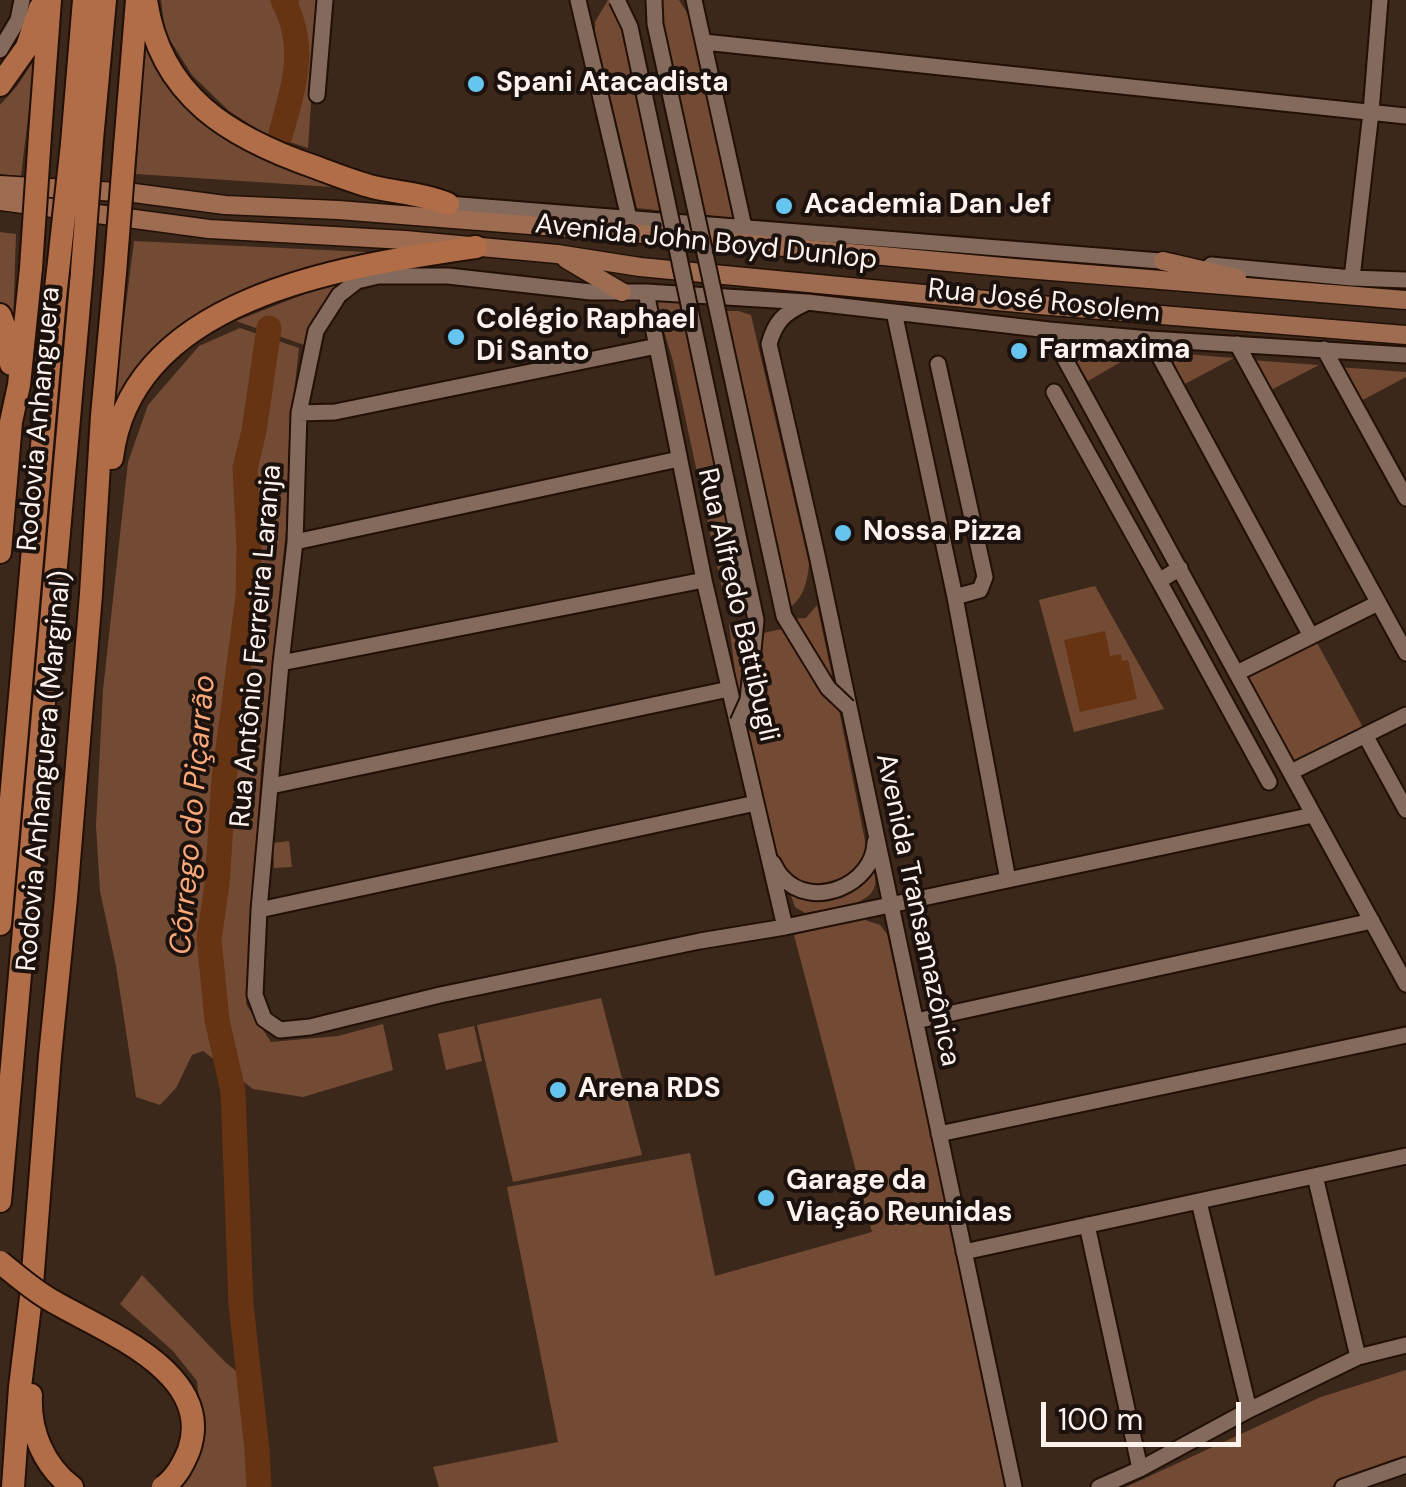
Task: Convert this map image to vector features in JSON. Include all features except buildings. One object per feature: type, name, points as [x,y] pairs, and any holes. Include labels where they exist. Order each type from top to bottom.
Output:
[{"type":"highway","points":[[0,85],[27,48],[46,0]]},
{"type":"highway","points":[[11,422],[19,385],[31,268],[46,0]]},
{"type":"highway","name":"Rodovia Anhanguera","points":[[0,1201],[82,271],[84,0]]},
{"type":"highway","name":"Rodovia Anhanguera","points":[[0,924],[55,298],[105,0]]},
{"type":"highway","name":"Rodovia Anhanguera (Marginal)","points":[[13,1487],[91,594],[137,0]]},
{"type":"highway","points":[[146,0],[156,40],[174,77],[199,106],[226,127],[283,156],[347,179],[448,204]]},
{"type":"highway","points":[[91,594],[118,428],[137,387],[175,344],[224,311],[289,287],[367,265],[476,246]]},
{"type":"highway","points":[[0,314],[11,358],[11,422],[0,552]]},
{"type":"highway","points":[[0,1262],[48,1298],[153,1359],[174,1381],[192,1419],[190,1444],[183,1464],[163,1487]]},
{"type":"highway","points":[[31,1297],[34,1342],[30,1406],[34,1429],[48,1463],[72,1487]]},
{"type":"main road","name":"Avenida John Boyd Dunlop","points":[[0,184],[1406,300]]},
{"type":"main road","name":"Avenida John Boyd Dunlop","points":[[0,201],[210,229],[476,246],[640,267],[1406,335]]},
{"type":"main road","points":[[338,210],[448,204]]},
{"type":"main road","points":[[557,254],[622,292]]},
{"type":"main road","points":[[1163,261],[1300,292]]},
{"type":"street","points":[[0,50],[18,20],[22,0]]},
{"type":"street","points":[[317,96],[325,0]]},
{"type":"street","points":[[578,0],[630,218]]},
{"type":"street","points":[[617,0],[630,27],[756,620],[748,700],[738,722]]},
{"type":"street","points":[[654,0],[655,24],[784,616],[828,688],[848,706]]},
{"type":"street","points":[[694,0],[744,228]]},
{"type":"street","points":[[1352,278],[1380,0]]},
{"type":"street","points":[[704,42],[1406,116]]},
{"type":"street","points":[[448,204],[1406,280]]},
{"type":"street","name":"Rua José Rosolem","points":[[378,276],[448,276],[524,286],[807,302],[1150,339],[1406,355]]},
{"type":"street","name":"Rua Antônio Ferreira Laranja","points":[[378,276],[357,281],[339,295],[316,331],[299,413],[295,542],[281,663],[255,995],[264,1019],[280,1030],[293,1030],[700,940],[785,927]]},
{"type":"street","name":"Rua Alfredo Battibugli","points":[[646,292],[704,580],[785,927]]},
{"type":"street","name":"Avenida Transamazônica","points":[[807,302],[779,320],[769,344],[1014,1487]]},
{"type":"street","points":[[894,312],[956,597],[1008,880]]},
{"type":"street","points":[[1049,330],[1406,984]]},
{"type":"street","points":[[1150,339],[1312,636]]},
{"type":"street","points":[[1237,344],[1406,652]]},
{"type":"street","points":[[299,413],[334,412],[657,346]]},
{"type":"street","points":[[1324,349],[1406,498]]},
{"type":"street","points":[[938,364],[985,577],[980,590],[956,597]]},
{"type":"street","points":[[1054,392],[1268,782]]},
{"type":"street","points":[[295,542],[679,459]]},
{"type":"street","points":[[1160,581],[1180,568]]},
{"type":"street","points":[[281,663],[704,580]]},
{"type":"street","points":[[1237,673],[1378,603]]},
{"type":"street","points":[[271,786],[729,690]]},
{"type":"street","points":[[1291,772],[1406,715]]},
{"type":"street","points":[[1365,735],[1406,810]]},
{"type":"street","points":[[260,910],[756,803]]},
{"type":"street","points":[[785,927],[1313,815]]},
{"type":"street","points":[[766,846],[782,879],[799,889],[818,893],[853,882],[866,870],[875,853],[876,833]]},
{"type":"street","points":[[916,1021],[1372,920]]},
{"type":"street","points":[[939,1134],[1406,1035]]},
{"type":"street","points":[[964,1252],[1406,1156]]},
{"type":"street","points":[[1315,1176],[1358,1357]]},
{"type":"street","points":[[1200,1202],[1249,1410]]},
{"type":"street","points":[[1087,1224],[1140,1469]]},
{"type":"street","points":[[1099,1487],[1358,1357],[1406,1346]]},
{"type":"street","points":[[1343,1487],[1406,1465]]},
{"type":"shaded area","points":[[161,0],[318,0],[308,148],[265,134],[229,111],[192,75],[165,32]]},
{"type":"shaded area","points":[[608,0],[614,0],[627,29],[666,211],[637,208],[595,34],[595,22]]},
{"type":"shaded area","points":[[656,0],[679,0],[691,19],[733,220],[698,213]]},
{"type":"shaded area","points":[[145,37],[222,135],[248,152],[332,187],[136,174]]},
{"type":"shaded area","points":[[35,59],[21,176],[0,174],[0,105]]},
{"type":"shaded area","points":[[0,232],[16,234],[13,325],[0,302]]},
{"type":"shaded area","points":[[134,241],[388,253],[218,309],[115,410]]},
{"type":"shaded area","points":[[345,278],[313,321],[304,345],[236,321]]},
{"type":"shaded area","points":[[654,298],[686,303],[751,615],[734,604],[722,588],[673,361]]},
{"type":"shaded area","points":[[723,311],[751,315],[809,564],[804,590],[787,610]]},
{"type":"shaded area","points":[[240,328],[299,348],[289,440],[286,530],[261,769],[246,1004],[271,1042],[338,1036],[383,1024],[393,1070],[303,1097],[253,1089],[203,1051],[192,1055],[176,1088],[160,1105],[136,1097],[100,891],[96,826],[103,690],[128,462],[148,405],[199,346]]},
{"type":"shaded area","points":[[1067,346],[1143,349],[1088,381]]},
{"type":"shaded area","points":[[1160,352],[1234,358],[1181,386]]},
{"type":"shaded area","points":[[1250,360],[1319,365],[1269,391]]},
{"type":"shaded area","points":[[1338,367],[1406,372],[1406,377],[1359,402]]},
{"type":"shaded area","points":[[1095,586],[1164,709],[1074,732],[1039,600]]},
{"type":"shaded area","points":[[817,605],[835,690],[791,619],[806,618]]},
{"type":"shaded area","points":[[729,624],[752,633],[740,711]]},
{"type":"shaded area","points":[[786,628],[838,705],[868,856],[851,880],[818,889],[783,874],[742,721],[759,634]]},
{"type":"shaded area","points":[[1105,631],[1110,656],[1121,654],[1122,661],[1128,660],[1137,699],[1080,712],[1064,640]]},
{"type":"shaded area","points":[[1316,641],[1365,731],[1296,769],[1246,679]]},
{"type":"shaded area","points":[[289,841],[292,867],[274,868],[273,843]]},
{"type":"shaded area","points":[[873,867],[872,892],[857,903],[805,913],[795,907],[788,887],[810,895]]},
{"type":"shaded area","points":[[862,919],[880,925],[887,934],[1007,1487],[439,1487],[433,1467],[558,1442],[507,1187],[690,1153],[715,1276],[872,1232],[794,935]]},
{"type":"shaded area","name":"Arena RDS","points":[[601,998],[642,1155],[513,1182],[477,1025]]},
{"type":"shaded area","points":[[474,1026],[482,1061],[446,1070],[438,1034]]},
{"type":"shaded area","points":[[142,1275],[240,1374],[250,1487],[175,1487],[202,1433],[197,1381],[173,1351],[120,1304]]},
{"type":"shaded area","points":[[1406,1370],[1406,1457],[1330,1487],[1126,1487],[1321,1397]]},
{"type":"waterway","name":"Córrego do Piçarrão","points":[[281,133],[294,82],[297,50],[291,17],[283,0]]},
{"type":"waterway","points":[[293,19],[297,0]]},
{"type":"waterway","name":"Córrego do Piçarrão","points":[[259,1487],[241,1304],[233,1091],[217,1020],[209,939],[224,779],[248,597],[245,468],[269,328]]},
{"type":"place","name":"Spani Atacadista","points":[[476,84]]},
{"type":"place","name":"Academia Dan Jef","points":[[784,206]]},
{"type":"place","name":"Colégio Raphael Di Santo","points":[[456,337]]},
{"type":"place","name":"Farmaxima","points":[[1019,351]]},
{"type":"place","name":"Nossa Pizza","points":[[843,533]]},
{"type":"place","name":"Arena RDS","points":[[558,1090]]},
{"type":"place","name":"Garage da Viação Reunidas","points":[[766,1198]]}]
